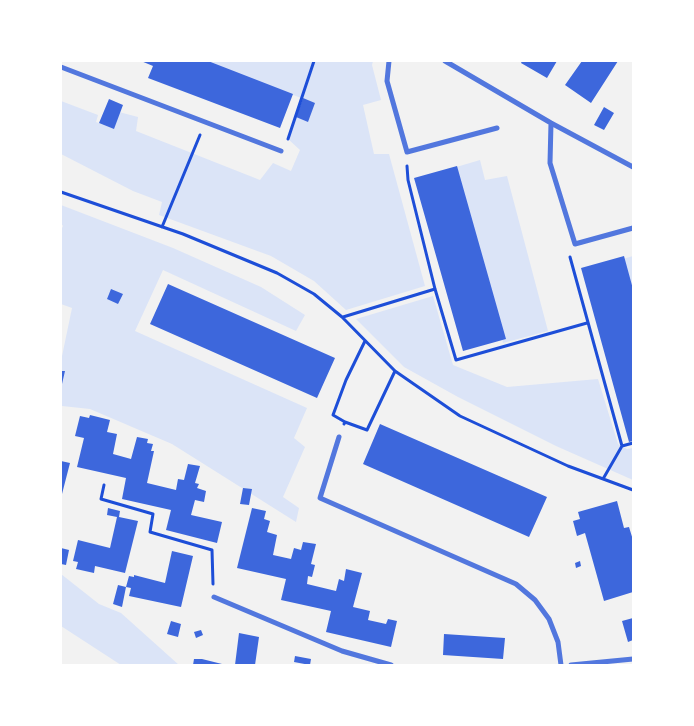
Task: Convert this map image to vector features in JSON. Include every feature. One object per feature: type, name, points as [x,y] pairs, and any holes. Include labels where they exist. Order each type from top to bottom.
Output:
[{"type":"street","points":[[389,61],[387,82],[407,152],[497,128]]},
{"type":"street","points":[[445,61],[633,167]]},
{"type":"street","points":[[61,67],[281,151]]},
{"type":"street","points":[[552,123],[550,163],[575,244],[633,228]]},
{"type":"street","points":[[339,438],[320,498],[516,584],[535,600],[549,619],[558,642],[561,665]]},
{"type":"street","points":[[214,597],[342,651],[390,665]]},
{"type":"street","points":[[571,665],[633,659]]},
{"type":"path","points":[[281,151],[288,139],[314,61]]},
{"type":"path","points":[[162,227],[205,122]]},
{"type":"path","points":[[407,152],[408,180],[435,289],[456,360],[587,324]]},
{"type":"path","points":[[61,192],[162,227],[277,272],[314,294],[342,317],[395,371],[460,416],[568,466],[633,490]]},
{"type":"path","points":[[575,244],[570,258],[622,446]]},
{"type":"path","points":[[342,317],[435,289]]},
{"type":"path","points":[[365,341],[346,380],[333,415],[345,422],[367,430],[395,371]]},
{"type":"path","points":[[339,438],[345,422]]},
{"type":"path","points":[[602,479],[622,446],[633,443]]},
{"type":"path","points":[[104,485],[101,499],[154,514],[150,532],[212,550],[214,597]]},
{"type":"shaded area","points":[[206,61],[373,61],[372,65],[381,100],[363,105],[374,154],[389,154],[425,286],[346,310],[314,281],[271,256],[159,215],[162,202],[133,191],[61,154],[61,101],[98,115],[96,122],[112,128],[119,112],[138,117],[136,131],[260,180],[273,163],[291,171],[300,150],[288,139],[301,98]]},
{"type":"shaded area","points":[[480,160],[485,180],[507,176],[548,331],[503,343],[453,168]]},
{"type":"shaded area","points":[[61,205],[173,248],[261,287],[305,315],[296,331],[163,270],[135,331],[307,408],[294,438],[305,447],[283,497],[299,508],[296,522],[172,444],[90,409],[62,406],[61,410],[61,361],[72,308],[61,304],[61,230],[63,226],[61,223]]},
{"type":"shaded area","points":[[633,256],[633,292],[623,259]]},
{"type":"shaded area","points":[[433,296],[453,365],[507,387],[598,379],[618,444],[627,449],[633,448],[633,480],[556,446],[458,397],[404,367],[356,319]]},
{"type":"shaded area","points":[[61,574],[99,604],[121,613],[179,665],[121,665],[61,626]]},
{"type":"building","points":[[141,61],[208,61],[293,94],[280,128],[148,78],[153,66]]},
{"type":"building","points":[[522,61],[557,61],[547,78],[521,63]]},
{"type":"building","points":[[582,61],[618,61],[591,103],[565,85]]},
{"type":"building","points":[[303,98],[315,103],[308,122],[296,117]]},
{"type":"building","points":[[109,99],[123,105],[114,129],[99,123]]},
{"type":"building","points":[[604,107],[614,113],[604,130],[594,125]]},
{"type":"building","points":[[457,166],[506,339],[463,351],[414,178]]},
{"type":"building","points":[[624,256],[633,289],[633,441],[629,442],[581,268]]},
{"type":"building","points":[[168,284],[335,358],[317,398],[150,324]]},
{"type":"building","points":[[111,289],[123,294],[118,304],[107,299]]},
{"type":"building","points":[[61,371],[65,371],[62,384],[61,384]]},
{"type":"building","points":[[90,415],[110,420],[107,432],[117,434],[113,454],[131,459],[137,437],[148,439],[147,443],[153,444],[151,451],[154,451],[147,483],[176,490],[178,479],[184,480],[188,464],[200,466],[195,483],[199,484],[197,488],[206,491],[204,502],[195,500],[191,515],[222,522],[217,543],[166,530],[171,510],[122,499],[126,478],[77,467],[84,438],[75,436],[80,416],[89,418]]},
{"type":"building","points":[[380,424],[547,497],[529,537],[363,464]]},
{"type":"building","points":[[61,461],[70,463],[62,494],[61,494]]},
{"type":"building","points":[[243,488],[252,489],[249,505],[240,504]]},
{"type":"building","points":[[617,501],[624,528],[629,527],[633,540],[633,592],[604,601],[585,533],[577,536],[573,521],[580,519],[578,512]]},
{"type":"building","points":[[108,508],[120,511],[119,517],[138,521],[125,573],[95,566],[94,573],[76,569],[78,562],[73,561],[78,540],[110,548],[117,517],[107,515]]},
{"type":"building","points":[[252,508],[266,511],[264,519],[270,521],[267,532],[277,535],[273,555],[291,559],[294,548],[301,550],[303,542],[316,544],[311,564],[315,565],[312,577],[308,576],[307,584],[336,591],[339,579],[344,581],[346,569],[362,573],[353,607],[370,611],[368,620],[386,624],[388,619],[397,621],[391,647],[326,632],[331,611],[281,600],[286,579],[237,568]]},
{"type":"building","points":[[61,548],[69,550],[66,565],[61,564]]},
{"type":"building","points":[[172,551],[193,556],[181,607],[129,596],[131,588],[126,587],[129,576],[134,577],[134,575],[165,583]]},
{"type":"building","points":[[580,561],[581,566],[576,568],[575,563]]},
{"type":"building","points":[[118,585],[126,587],[122,607],[113,604]]},
{"type":"building","points":[[633,618],[633,640],[628,642],[622,621]]},
{"type":"building","points":[[171,621],[181,624],[178,637],[167,634]]},
{"type":"building","points":[[201,630],[203,635],[196,638],[194,632]]},
{"type":"building","points":[[239,633],[259,637],[255,665],[235,665]]},
{"type":"building","points":[[444,634],[505,638],[503,659],[443,655]]},
{"type":"building","points":[[295,656],[311,659],[310,665],[294,662]]},
{"type":"building","points":[[194,659],[202,659],[226,665],[193,665]]}]
